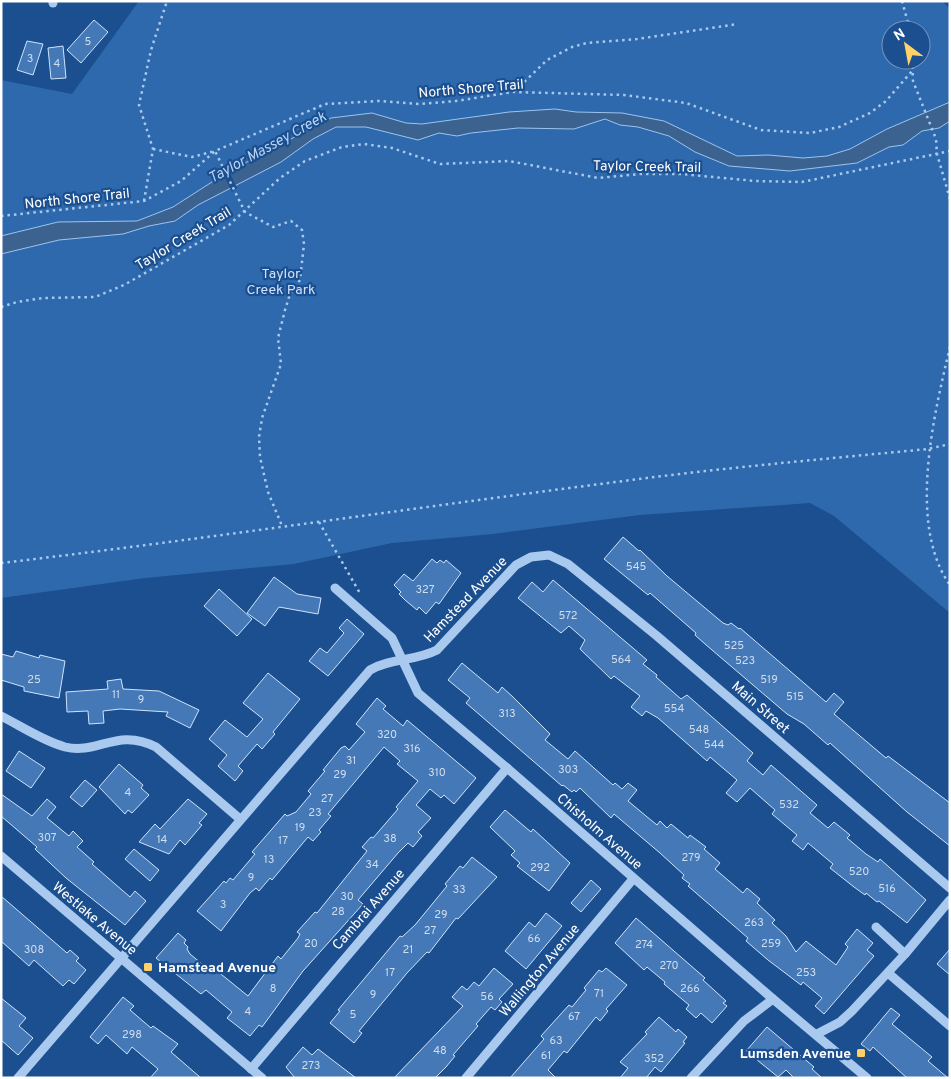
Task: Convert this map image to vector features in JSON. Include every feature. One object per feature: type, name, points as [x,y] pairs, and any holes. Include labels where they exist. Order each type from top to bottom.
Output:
[{"type":"street","name":"Hamstead Avenue","points":[[18,1078],[370,670],[400,660],[426,656],[437,650],[516,565],[531,557],[550,555]]},
{"type":"street","name":"Main Street","points":[[550,555],[568,564],[657,636],[950,888]]},
{"type":"street","name":"Chisholm Avenue","points":[[335,588],[392,638],[400,660],[418,693],[773,1000],[867,1078]]},
{"type":"street","points":[[1,716],[65,747],[94,746],[125,739],[141,740],[156,747],[240,819]]},
{"type":"street","name":"Cambrai Avenue","points":[[251,1069],[507,768]]},
{"type":"street","name":"Westlake Avenue","points":[[1,856],[262,1078]]},
{"type":"street","name":"Wallington Avenue","points":[[466,1078],[633,879]]},
{"type":"street","points":[[816,1034],[840,1022],[888,973],[950,900]]},
{"type":"street","points":[[876,927],[905,954]]},
{"type":"street","points":[[888,973],[950,1026]]},
{"type":"street","points":[[691,1078],[744,1021],[773,1000]]},
{"type":"path","points":[[144,201],[153,149],[139,106],[151,50],[167,1]]},
{"type":"path","points":[[902,1],[907,20]]},
{"type":"path","points":[[513,92],[547,60],[572,47],[738,24]]},
{"type":"path","points":[[912,71],[913,80],[936,139],[937,154],[950,199]]},
{"type":"path","name":"North Shore Trail","points":[[1,216],[144,201],[180,181],[216,153],[325,104],[379,102],[419,104],[456,101],[513,92],[624,95],[677,102],[761,130],[810,132],[839,127],[870,113],[886,101],[912,71]]},
{"type":"path","name":"Taylor Creek Trail","points":[[1,307],[17,302],[43,298],[80,298],[110,291],[229,225],[280,178],[305,161],[342,147],[364,144],[392,148],[440,164],[509,161],[598,178],[640,174],[682,174],[755,181],[802,182],[950,151]]},
{"type":"path","points":[[153,149],[192,158],[216,153],[245,212],[273,227],[291,222],[302,230],[304,244],[300,280],[290,294],[278,338],[281,364],[262,418],[259,437],[260,458],[268,492],[282,526]]},
{"type":"path","points":[[950,347],[928,449],[931,537],[934,556],[941,573],[950,585]]},
{"type":"path","points":[[1,563],[614,482],[794,461],[928,449],[950,444]]},
{"type":"path","points":[[319,522],[361,595]]},
{"type":"green space","name":"Taylor Creek Park","points":[[139,1],[942,1],[950,9],[950,613],[834,516],[810,503],[640,515],[493,534],[392,543],[294,564],[145,578],[1,598],[1,80],[72,94]]},
{"type":"shaded area","points":[[950,102],[950,121],[939,128],[922,131],[903,145],[889,147],[857,163],[790,171],[729,166],[695,152],[669,136],[638,127],[620,125],[605,119],[574,129],[518,128],[457,136],[439,133],[418,140],[366,127],[336,127],[313,139],[281,162],[198,205],[175,221],[123,234],[59,240],[1,254],[1,236],[58,222],[137,221],[173,207],[226,173],[331,118],[372,113],[406,123],[422,124],[509,112],[555,109],[576,112],[622,113],[664,121],[737,156],[768,155],[803,158],[827,156],[850,149],[887,129]]},
{"type":"pier","points":[[228,169],[237,188],[232,192],[222,172]]},
{"type":"building","points":[[94,20],[108,32],[81,63],[67,50]]},
{"type":"building","points":[[27,41],[43,44],[33,75],[17,70]]},
{"type":"building","points":[[63,46],[66,78],[51,79],[48,48]]},
{"type":"building","points":[[623,537],[723,623],[728,625],[731,623],[740,628],[826,702],[834,693],[844,702],[834,714],[886,758],[888,756],[950,803],[950,846],[907,812],[830,743],[828,745],[804,724],[787,714],[705,644],[695,635],[696,633],[650,593],[648,595],[604,559]]},
{"type":"building","points":[[432,559],[437,563],[440,560],[444,563],[446,560],[461,573],[439,604],[436,602],[426,614],[419,607],[417,610],[405,600],[399,594],[401,592],[394,585],[404,574],[413,581]]},
{"type":"building","points":[[274,577],[297,594],[321,598],[318,614],[279,607],[265,626],[247,613]]},
{"type":"building","points":[[553,580],[647,660],[643,664],[681,699],[687,695],[753,753],[747,761],[763,775],[771,765],[817,805],[810,813],[828,828],[834,822],[850,835],[847,838],[878,862],[880,859],[926,900],[907,923],[879,901],[877,902],[866,893],[865,895],[830,868],[833,864],[808,843],[803,850],[792,841],[797,835],[772,814],[775,810],[750,788],[737,802],[726,793],[737,780],[710,757],[707,761],[658,718],[646,711],[642,716],[631,707],[640,696],[614,676],[611,679],[580,649],[585,640],[569,626],[561,633],[518,598],[532,582],[543,592]]},
{"type":"building","points":[[219,589],[252,619],[237,636],[204,606]]},
{"type":"building","points":[[347,619],[364,634],[328,676],[309,661],[320,648],[327,653],[344,633],[339,628]]},
{"type":"building","points":[[16,651],[39,658],[40,655],[65,661],[59,698],[24,691],[24,687],[1,680],[1,654],[13,657]]},
{"type":"building","points":[[462,663],[498,693],[502,687],[550,734],[545,740],[568,759],[575,751],[613,785],[615,783],[622,789],[628,783],[637,790],[628,801],[646,816],[657,825],[660,821],[667,828],[671,824],[688,838],[690,835],[706,847],[704,849],[720,863],[715,869],[743,893],[747,888],[760,899],[757,903],[775,920],[772,923],[786,936],[796,952],[806,941],[836,965],[848,947],[845,944],[857,929],[873,943],[867,950],[874,956],[824,1014],[815,1006],[822,998],[803,982],[801,985],[746,941],[748,938],[688,886],[690,884],[682,878],[684,875],[660,853],[614,814],[611,818],[580,788],[576,792],[574,790],[572,792],[562,786],[466,703],[470,698],[448,680]]},
{"type":"building","points":[[268,673],[300,699],[273,732],[275,734],[262,749],[257,744],[238,766],[243,771],[235,781],[218,766],[227,755],[209,739],[225,720],[247,737],[263,719],[243,703]]},
{"type":"building","points":[[121,679],[123,689],[159,691],[199,710],[190,728],[166,716],[168,712],[120,709],[103,711],[104,723],[89,724],[88,711],[67,712],[66,692],[108,689],[107,681]]},
{"type":"building","points":[[377,698],[386,706],[383,709],[403,726],[407,720],[476,778],[454,804],[444,795],[441,798],[430,789],[416,805],[431,818],[418,832],[422,836],[413,847],[408,843],[398,853],[358,900],[363,904],[303,971],[262,1027],[259,1025],[250,1036],[227,1018],[232,1012],[206,990],[201,994],[156,958],[178,933],[186,940],[184,943],[188,947],[187,949],[190,954],[208,969],[211,966],[248,996],[278,956],[281,959],[298,938],[300,934],[297,932],[315,912],[317,913],[367,851],[362,847],[371,837],[373,838],[398,809],[396,807],[418,781],[397,764],[400,761],[384,747],[328,814],[331,816],[319,830],[321,832],[313,841],[308,837],[272,880],[270,878],[259,891],[256,888],[250,893],[221,931],[197,911],[224,881],[226,883],[230,878],[233,880],[255,854],[252,852],[285,814],[287,816],[296,812],[311,794],[308,791],[341,748],[345,746],[349,750],[365,732],[356,724]]},
{"type":"building","points":[[19,751],[45,768],[31,788],[6,771]]},
{"type":"building","points":[[119,764],[143,785],[141,788],[149,795],[132,813],[128,810],[125,814],[99,787]]},
{"type":"building","points":[[85,780],[97,790],[82,807],[70,797]]},
{"type":"building","points":[[1,794],[32,816],[47,799],[56,807],[47,818],[69,836],[73,831],[83,841],[77,847],[94,862],[92,864],[130,897],[135,891],[146,901],[125,925],[66,878],[35,849],[37,847],[1,816]]},
{"type":"building","points":[[188,799],[207,814],[199,823],[202,825],[185,845],[180,840],[169,854],[139,842],[155,824],[160,829]]},
{"type":"building","points":[[505,810],[531,832],[533,829],[570,863],[549,891],[517,866],[520,863],[511,855],[515,851],[490,827]]},
{"type":"building","points":[[134,849],[159,870],[150,881],[125,859]]},
{"type":"building","points":[[472,857],[497,877],[458,919],[456,918],[429,953],[427,952],[407,973],[359,1031],[362,1033],[354,1043],[330,1023],[340,1011],[338,1010],[400,936],[402,937],[415,925],[447,886],[445,884],[460,866],[463,868]]},
{"type":"building","points":[[591,880],[601,889],[581,912],[571,903]]},
{"type":"building","points":[[1,896],[67,953],[70,950],[79,958],[76,961],[86,970],[74,984],[69,980],[63,986],[34,960],[29,966],[1,941]]},
{"type":"building","points":[[546,913],[562,926],[526,969],[505,951],[529,922],[535,927]]},
{"type":"building","points":[[636,918],[705,978],[703,980],[726,1001],[723,1003],[727,1006],[712,1023],[701,1013],[696,1018],[686,1009],[689,1005],[664,984],[665,982],[647,967],[644,970],[615,943]]},
{"type":"building","points":[[950,949],[950,975],[937,964]]},
{"type":"building","points":[[494,968],[513,984],[499,999],[502,1002],[495,1010],[491,1007],[476,1024],[478,1026],[453,1055],[455,1056],[446,1067],[435,1078],[394,1078],[463,1006],[452,997],[462,986],[467,990],[474,982],[479,986]]},
{"type":"building","points":[[606,968],[627,985],[606,1009],[608,1011],[600,1021],[596,1017],[567,1053],[564,1051],[548,1070],[556,1078],[510,1078],[544,1039],[541,1036],[569,1005],[572,1007],[586,990],[584,988],[599,970],[602,972]]},
{"type":"building","points":[[123,997],[134,1006],[130,1010],[151,1028],[153,1026],[178,1044],[171,1052],[201,1078],[150,1078],[158,1069],[132,1047],[127,1054],[106,1035],[98,1044],[90,1037]]},
{"type":"building","points":[[1,998],[26,1018],[19,1026],[33,1038],[18,1055],[1,1040]]},
{"type":"building","points":[[891,1008],[900,1015],[892,1024],[932,1057],[928,1061],[948,1078],[907,1078],[873,1047],[870,1051],[861,1044]]},
{"type":"building","points":[[659,1017],[676,1032],[678,1029],[687,1037],[683,1042],[685,1043],[661,1072],[655,1067],[646,1078],[620,1078],[628,1068],[620,1062],[647,1034],[645,1032]]},
{"type":"building","points":[[767,1027],[814,1067],[812,1069],[822,1078],[794,1078],[786,1070],[778,1077],[746,1051]]},
{"type":"building","points":[[303,1047],[312,1055],[318,1049],[356,1078],[295,1078],[286,1067]]},
{"type":"place","name":"Hamstead Avenue","points":[[148,967]]},
{"type":"place","name":"Lumsden Avenue","points":[[861,1053]]},
{"type":"water label","name":"Taylor Massey Creek","points":[[267,147]]}]
